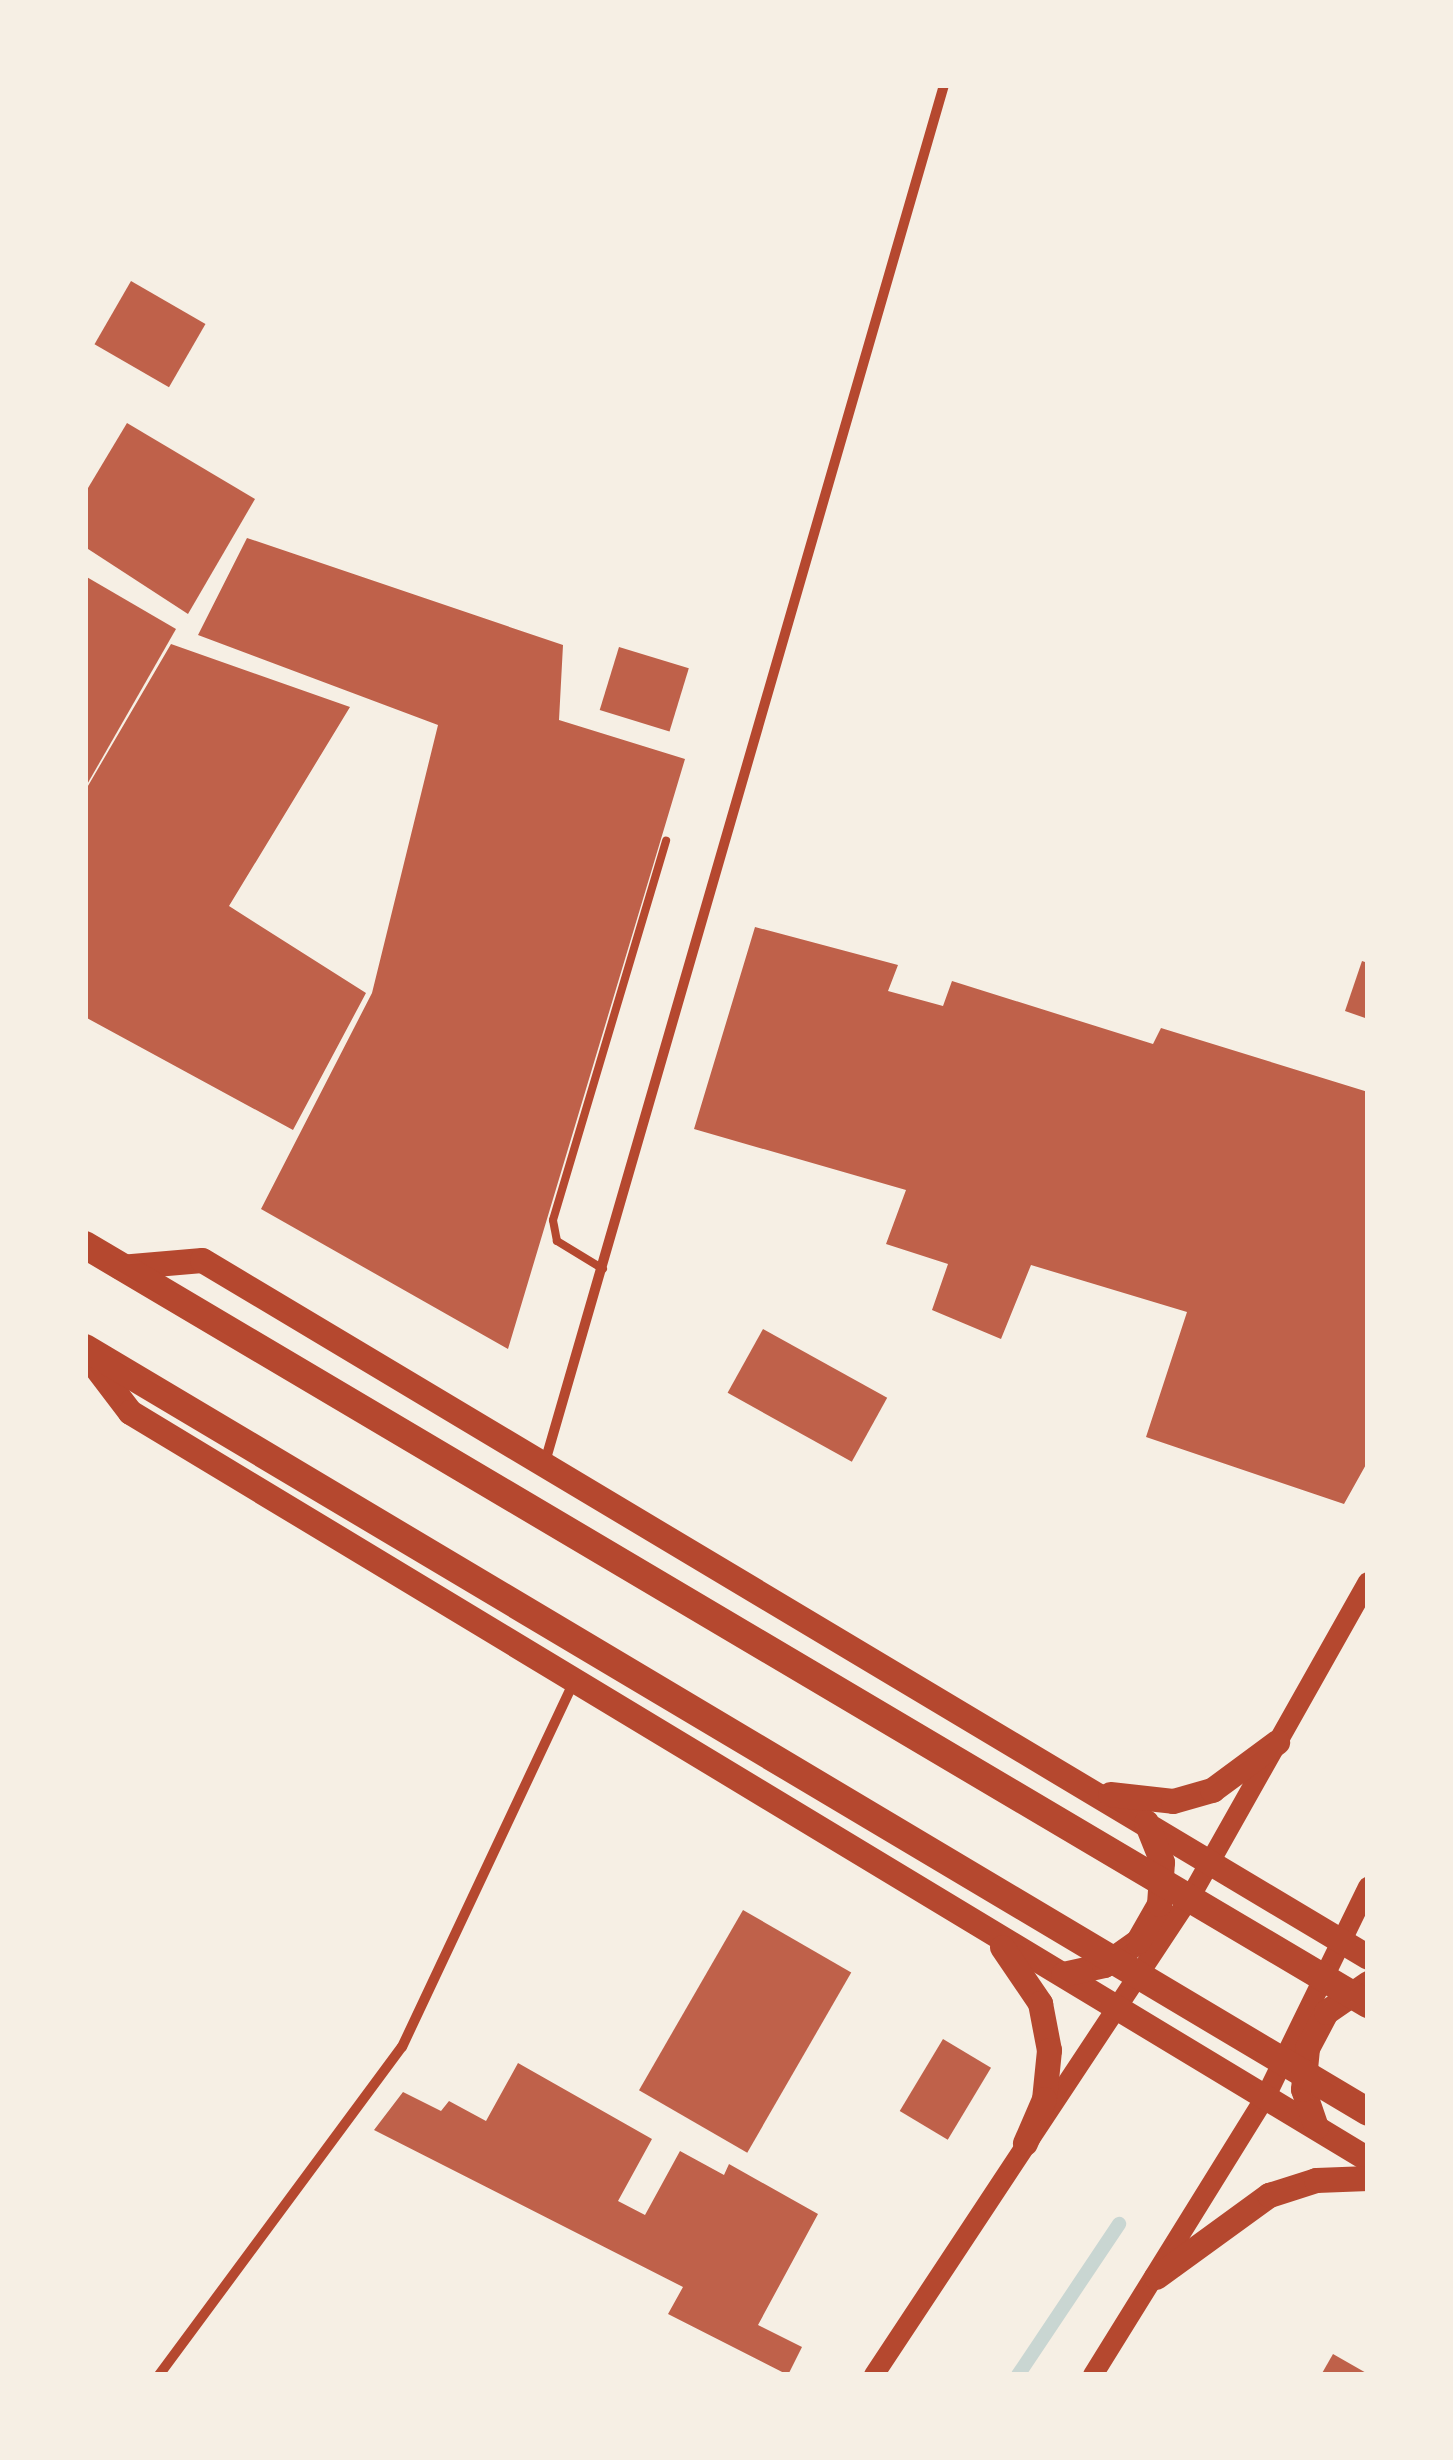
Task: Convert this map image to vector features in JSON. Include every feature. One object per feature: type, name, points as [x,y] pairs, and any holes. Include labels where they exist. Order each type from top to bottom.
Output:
[{"type":"highway","points":[[85,1246],[1368,2004]]},
{"type":"highway","points":[[85,1351],[1368,2112]]},
{"type":"main road","points":[[120,1267],[202,1260],[1368,1957]]},
{"type":"main road","points":[[85,1351],[130,1412],[1368,2159]]},
{"type":"main road","points":[[874,2375],[1210,1861],[1368,1582]]},
{"type":"main road","points":[[1094,1790],[1133,1800],[1186,1797],[1247,1770],[1277,1742]]},
{"type":"main road","points":[[1063,1974],[1104,1966],[1138,1940],[1159,1904],[1162,1862],[1146,1822]]},
{"type":"main road","points":[[1093,2375],[1265,2098],[1368,1887]]},
{"type":"main road","points":[[980,1927],[1016,1960],[1040,2003],[1046,2031],[1044,2099],[1025,2144]]},
{"type":"main road","points":[[1316,2127],[1303,2088],[1307,2048],[1326,2012],[1368,1982]]},
{"type":"main road","points":[[1156,2277],[1269,2195],[1316,2180],[1368,2178]]},
{"type":"street","points":[[544,1463],[944,85]]},
{"type":"street","points":[[159,2375],[402,2046],[576,1680]]},
{"type":"lane","points":[[603,1270],[556,1240],[554,1220],[666,840]]},
{"type":"building","points":[[131,281],[205,324],[169,387],[95,344]]},
{"type":"building","points":[[127,423],[255,499],[188,614],[85,547],[85,493]]},
{"type":"building","points":[[247,538],[563,645],[559,720],[685,759],[508,1349],[261,1209],[372,993],[438,725],[198,635]]},
{"type":"building","points":[[85,576],[176,629],[85,788]]},
{"type":"building","points":[[171,644],[350,707],[229,906],[366,993],[293,1130],[85,1017],[85,791]]},
{"type":"building","points":[[619,647],[689,668],[670,731],[600,710]]},
{"type":"building","points":[[755,927],[898,965],[888,991],[943,1006],[952,981],[1153,1044],[1161,1028],[1368,1092],[1368,1461],[1344,1504],[1146,1437],[1187,1312],[1031,1265],[1001,1339],[932,1310],[948,1264],[886,1244],[906,1190],[694,1129]]},
{"type":"building","points":[[1362,961],[1368,963],[1368,1019],[1345,1011]]},
{"type":"building","points":[[763,1329],[887,1398],[852,1462],[728,1393]]},
{"type":"building","points":[[743,1910],[851,1972],[747,2153],[639,2090]]},
{"type":"building","points":[[943,2039],[991,2068],[948,2140],[900,2111]]},
{"type":"building","points":[[518,2063],[652,2139],[618,2201],[645,2215],[680,2151],[724,2175],[729,2164],[818,2214],[758,2325],[802,2347],[788,2375],[668,2314],[683,2287],[374,2130],[403,2092],[441,2111],[449,2101],[486,2121]]},
{"type":"building","points":[[1333,2354],[1368,2374],[1368,2375],[1321,2375]]},
{"type":"waterway","points":[[1018,2375],[1119,2224]]}]
